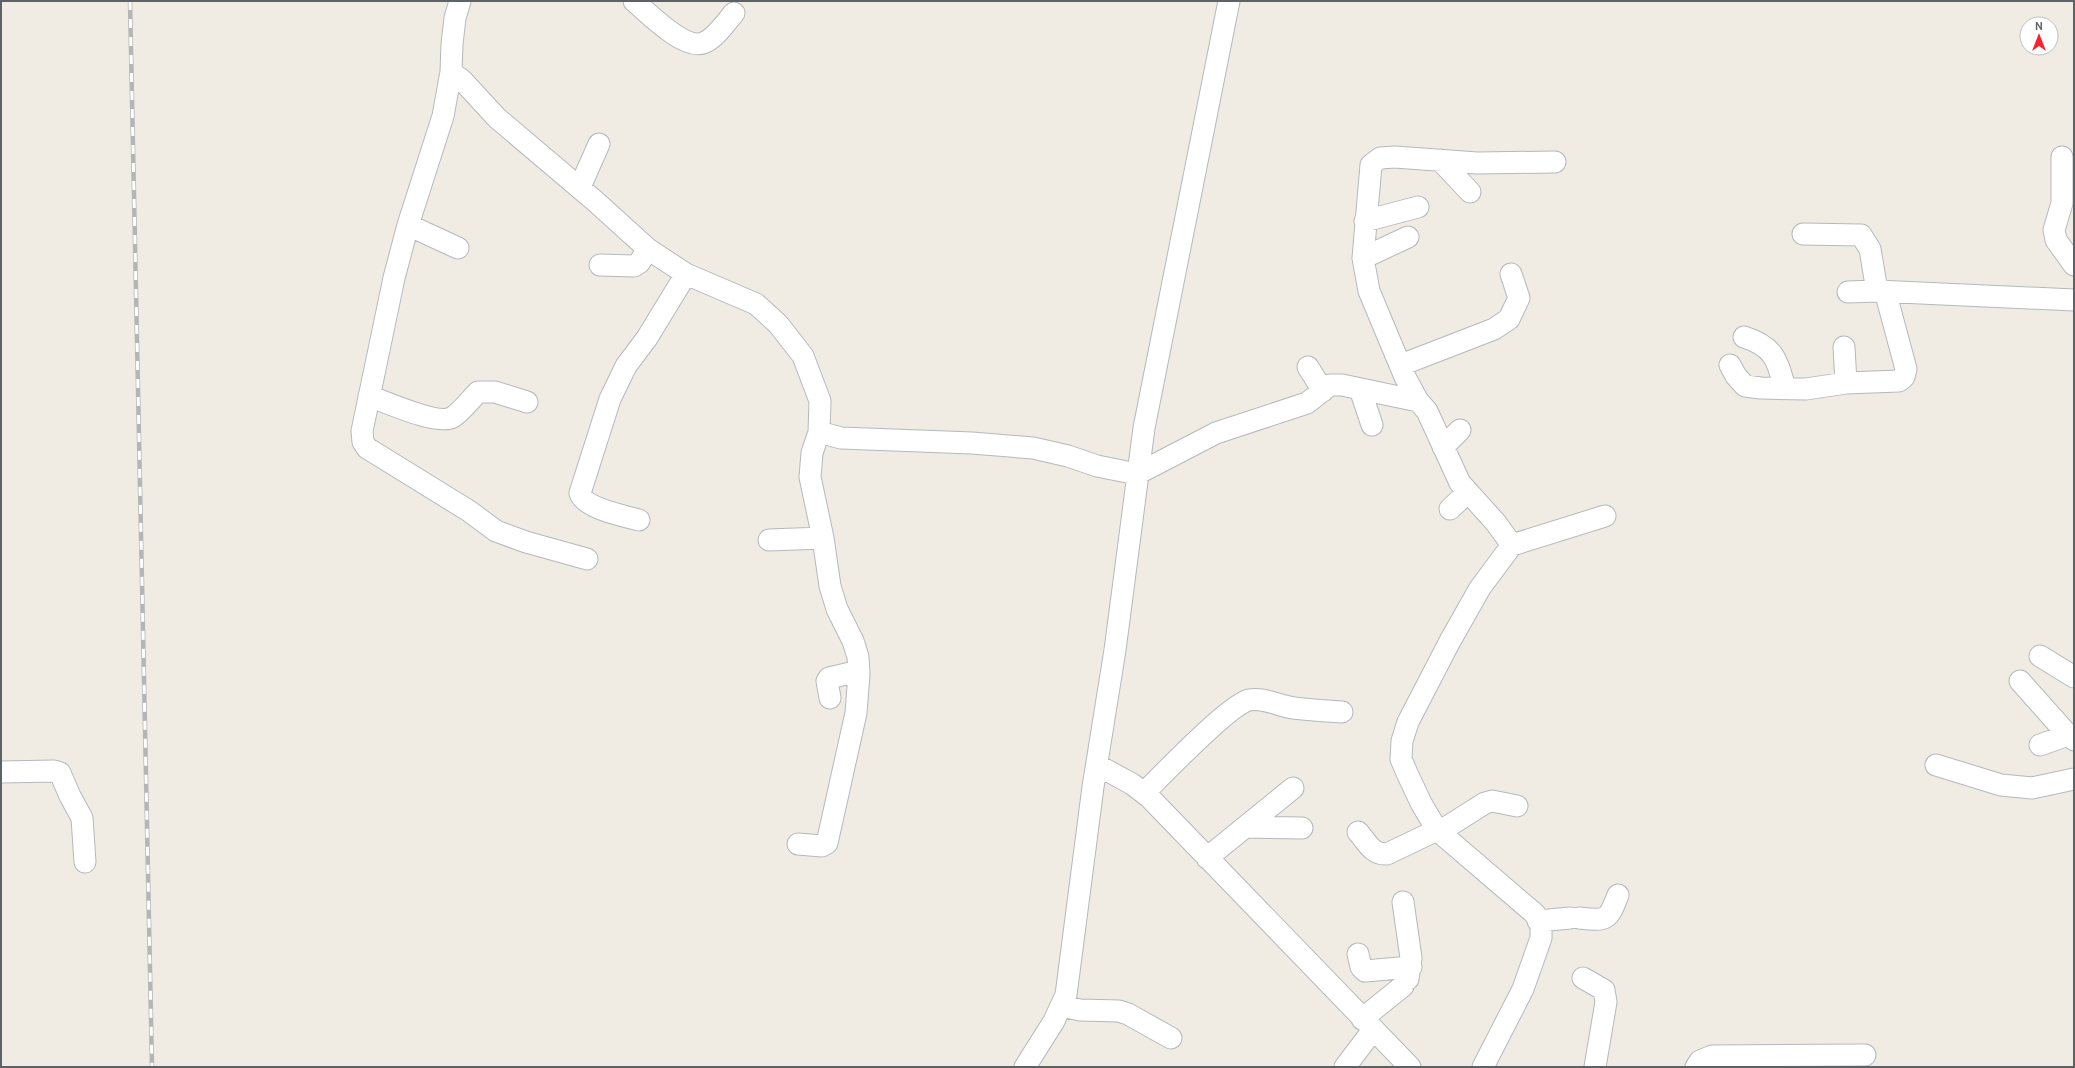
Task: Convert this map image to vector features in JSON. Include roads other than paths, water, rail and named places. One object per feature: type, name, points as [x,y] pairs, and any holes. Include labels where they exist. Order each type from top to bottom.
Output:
[{"type":"street","points":[[460,1],[455,18],[451,72],[443,116],[408,225],[394,278],[362,431],[363,442],[367,448],[469,511],[496,531],[526,542],[587,559]]},
{"type":"street","points":[[634,1],[666,29],[692,44],[703,43],[709,40],[734,13]]},
{"type":"street","points":[[1024,1067],[1062,1006],[1070,968],[1097,765],[1115,650],[1137,474],[1173,277],[1190,191],[1202,146],[1229,1]]},
{"type":"street","points":[[451,72],[462,80],[497,118],[580,187],[648,249],[686,274],[756,304],[778,324],[803,356],[820,401],[819,432],[812,453],[810,477],[824,538],[830,586],[837,609],[853,641],[858,657],[859,671],[856,713],[826,843],[822,846],[798,844]]},
{"type":"street","points":[[580,187],[599,144]]},
{"type":"street","points":[[1512,545],[1496,523],[1460,482],[1442,447],[1427,411],[1418,400],[1404,377],[1401,365],[1368,291],[1364,258],[1371,165],[1380,158],[1395,157],[1477,163],[1555,162]]},
{"type":"street","points":[[2062,157],[2062,203],[2054,230],[2056,240],[2074,264]]},
{"type":"street","points":[[1440,160],[1470,192]]},
{"type":"street","points":[[1366,221],[1418,207]]},
{"type":"street","points":[[408,225],[458,248]]},
{"type":"street","points":[[1730,365],[1736,376],[1745,386],[1806,389],[1846,382],[1899,381],[1904,377],[1906,369],[1881,291],[1870,249],[1861,236],[1803,234]]},
{"type":"street","points":[[1364,258],[1408,237]]},
{"type":"street","points":[[600,264],[634,266],[640,263],[648,249]]},
{"type":"street","points":[[639,520],[588,504],[582,498],[580,493],[610,399],[626,366],[647,338],[686,274]]},
{"type":"street","points":[[1401,365],[1494,329],[1509,319],[1519,298],[1511,274]]},
{"type":"street","points":[[1848,292],[1881,291],[2074,300]]},
{"type":"street","points":[[1744,337],[1757,341],[1771,351],[1778,360],[1785,388]]},
{"type":"street","points":[[1844,347],[1846,382]]},
{"type":"street","points":[[1308,367],[1323,391]]},
{"type":"street","points":[[819,432],[841,438],[972,443],[1033,448],[1068,456],[1097,466],[1137,474],[1216,432],[1307,403],[1330,386],[1342,385],[1418,400]]},
{"type":"street","points":[[1360,389],[1372,425]]},
{"type":"street","points":[[369,396],[433,418],[446,419],[453,417],[478,392],[496,392],[527,402]]},
{"type":"street","points":[[1442,447],[1460,430]]},
{"type":"street","points":[[1450,509],[1468,492]]},
{"type":"street","points":[[1483,1067],[1523,989],[1541,938],[1541,926],[1535,914],[1438,831],[1421,803],[1407,773],[1402,758],[1402,741],[1408,722],[1450,640],[1480,588],[1512,545],[1605,516]]},
{"type":"street","points":[[769,540],[824,538]]},
{"type":"street","points":[[2040,656],[2074,677]]},
{"type":"street","points":[[830,698],[826,681],[829,678],[859,671]]},
{"type":"street","points":[[2020,681],[2071,738],[2040,745]]},
{"type":"street","points":[[1144,793],[1222,718],[1241,703],[1249,700],[1261,700],[1294,708],[1342,712]]},
{"type":"street","points":[[1097,765],[1144,793],[1410,1067]]},
{"type":"street","points":[[1936,765],[2001,785],[2032,788],[2074,780]]},
{"type":"street","points":[[1,772],[54,771],[60,773],[82,818],[85,862]]},
{"type":"street","points":[[1207,858],[1293,788]]},
{"type":"street","points":[[1358,832],[1374,852],[1387,854],[1438,831],[1485,803],[1492,801],[1517,806]]},
{"type":"street","points":[[1245,827],[1302,828]]},
{"type":"street","points":[[1538,921],[1574,918],[1599,920],[1606,918],[1611,914],[1618,895]]},
{"type":"street","points":[[1345,1067],[1368,1025],[1407,978],[1403,902]]},
{"type":"street","points":[[1358,954],[1361,967],[1365,971],[1407,978]]},
{"type":"street","points":[[1583,978],[1604,990],[1606,1002],[1595,1067]]},
{"type":"street","points":[[1062,1006],[1080,1010],[1108,1010],[1128,1014],[1171,1038]]},
{"type":"street","points":[[1696,1067],[1700,1062],[1712,1056],[1865,1055]]},
{"type":"railway","points":[[130,1],[152,1067]]}]
